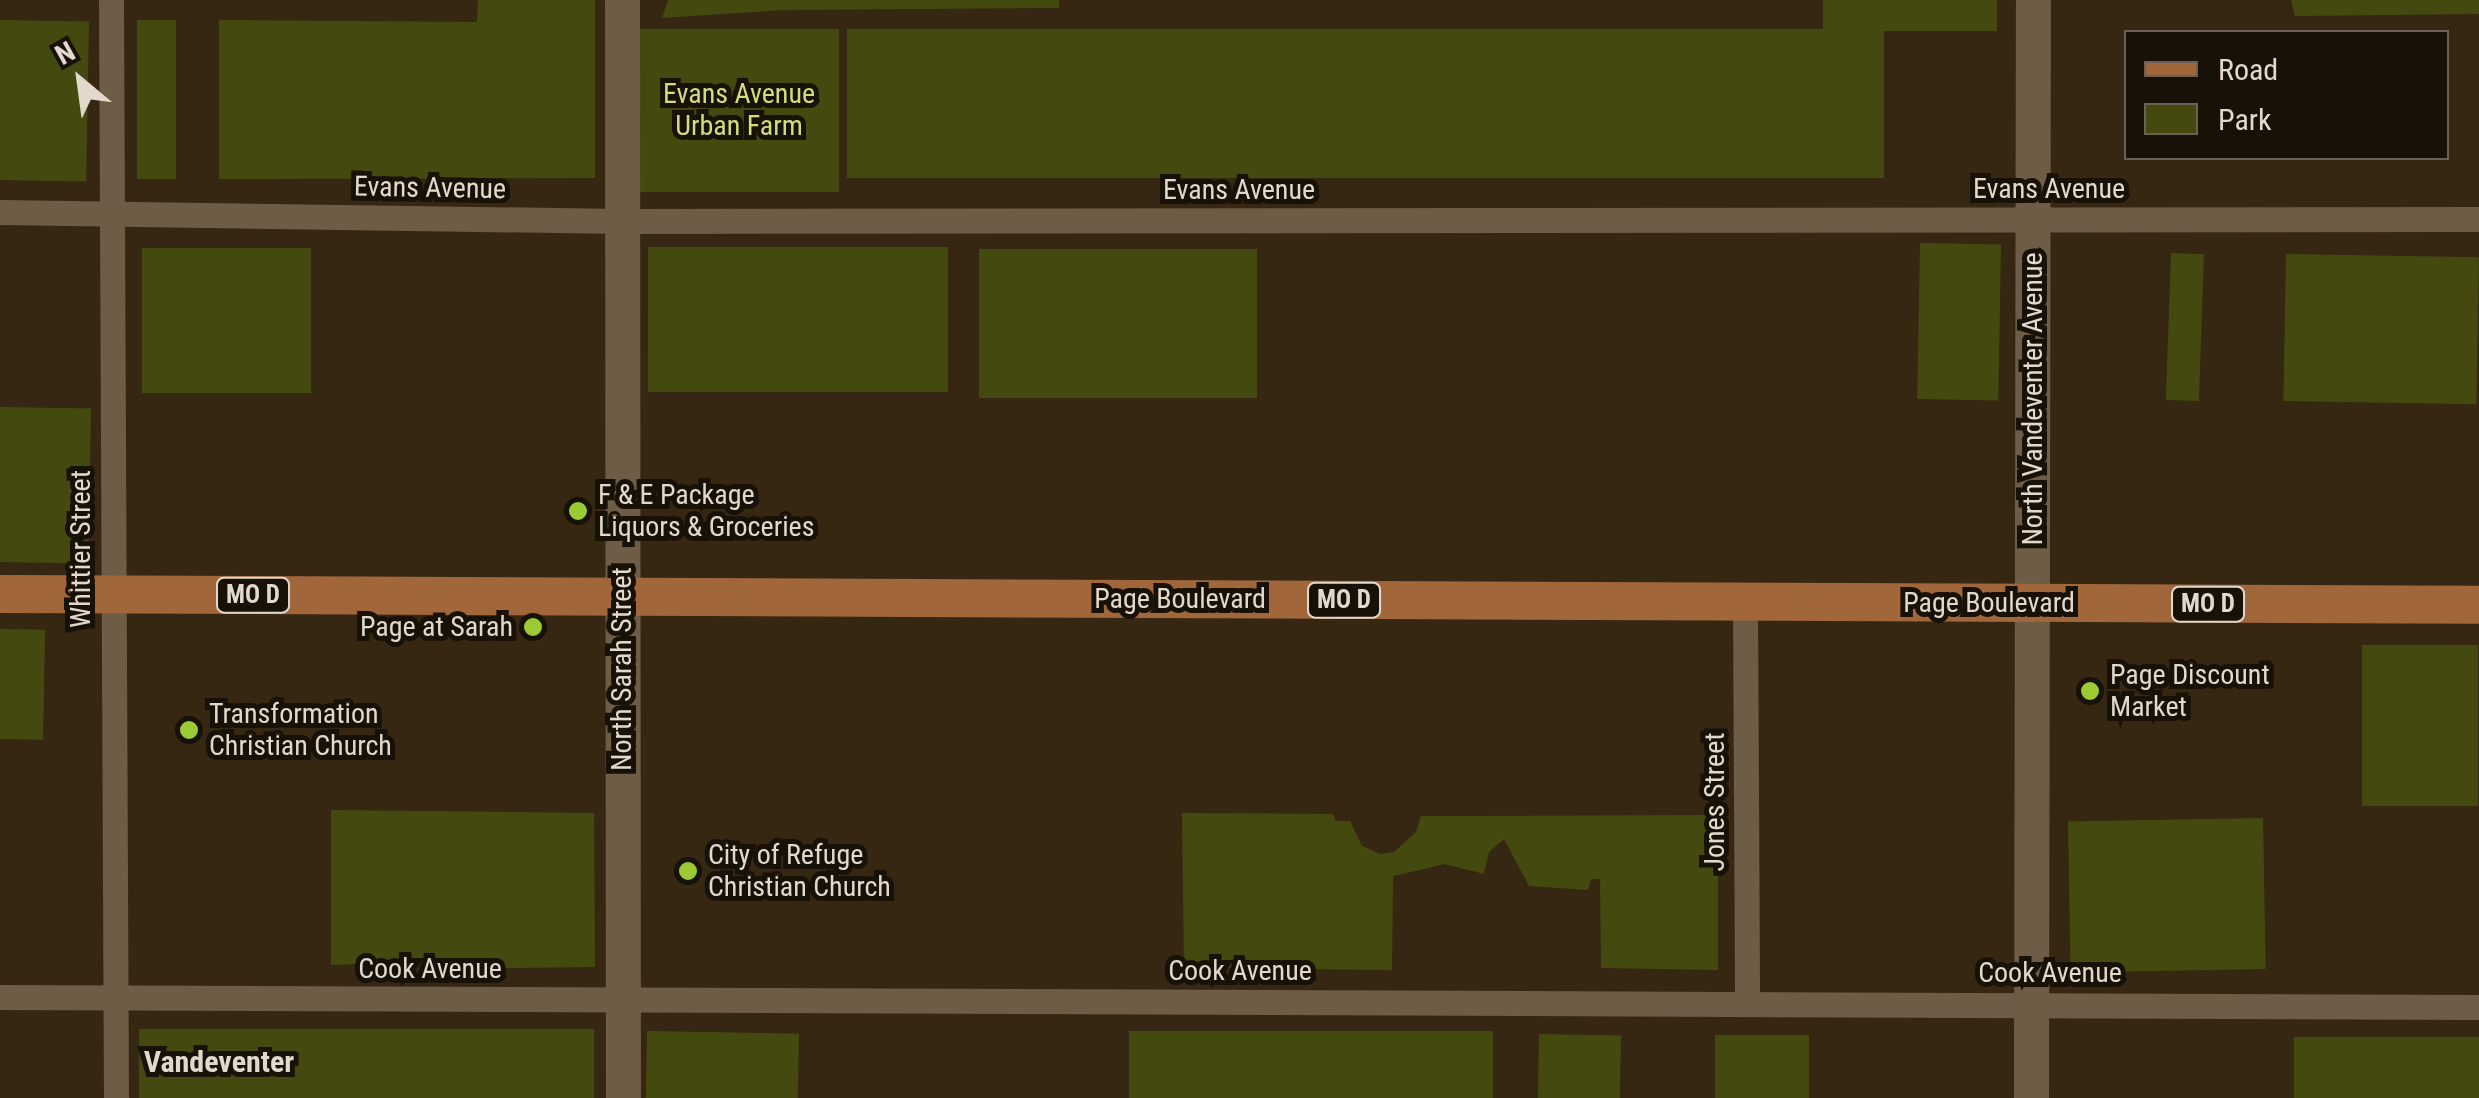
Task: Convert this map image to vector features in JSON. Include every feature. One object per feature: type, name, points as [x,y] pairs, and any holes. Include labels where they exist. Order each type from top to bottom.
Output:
[{"type":"main road","name":"North Sarah Street","points":[[622,0],[623,1098]]},
{"type":"main road","name":"North Vandeventer Avenue","points":[[2031,1098],[2033,0]]},
{"type":"main road","name":"Page Boulevard","points":[[0,594],[2479,605]]},
{"type":"street","name":"Whittier Street","points":[[111,0],[116,1098]]},
{"type":"street","name":"Evans Avenue","points":[[0,212],[622,221],[2479,220]]},
{"type":"street","name":"Jones Street","points":[[1745,602],[1747,1001]]},
{"type":"street","name":"Cook Avenue","points":[[0,997],[2030,1002],[2479,1007]]},
{"type":"green space","points":[[478,0],[595,0],[595,178],[219,179],[219,20],[477,22]]},
{"type":"green space","points":[[668,0],[1059,0],[1059,8],[783,10],[662,18]]},
{"type":"green space","points":[[1823,0],[1997,0],[1997,31],[1823,31]]},
{"type":"green space","points":[[2291,0],[2479,0],[2479,14],[2295,16]]},
{"type":"green space","points":[[0,20],[89,22],[86,182],[0,180]]},
{"type":"green space","points":[[137,20],[176,20],[176,179],[137,179]]},
{"type":"green space","name":"Evans Avenue Urban Farm","points":[[638,29],[839,29],[839,192],[638,192]]},
{"type":"green space","points":[[847,29],[1884,29],[1884,178],[847,178]]},
{"type":"green space","points":[[1920,243],[2001,244],[1998,400],[1917,399]]},
{"type":"green space","points":[[648,247],[948,247],[948,392],[648,392]]},
{"type":"green space","points":[[142,248],[311,248],[311,393],[142,393]]},
{"type":"green space","points":[[979,249],[1257,249],[1257,398],[979,398]]},
{"type":"green space","points":[[2171,253],[2204,254],[2199,401],[2166,400]]},
{"type":"green space","points":[[2286,254],[2479,257],[2476,404],[2283,401]]},
{"type":"green space","points":[[0,407],[91,409],[88,564],[0,562]]},
{"type":"green space","points":[[0,629],[45,630],[43,740],[0,739]]},
{"type":"green space","points":[[2362,645],[2478,645],[2478,806],[2362,806]]},
{"type":"green space","points":[[331,810],[594,813],[595,967],[501,968],[491,959],[331,965]]},
{"type":"green space","points":[[1182,813],[1333,814],[1336,821],[1350,821],[1362,846],[1380,854],[1394,852],[1416,832],[1421,816],[1718,815],[1718,970],[1601,968],[1600,879],[1591,879],[1588,890],[1529,886],[1504,839],[1489,852],[1484,874],[1445,864],[1393,876],[1392,970],[1184,968]]},
{"type":"green space","points":[[2263,818],[2266,969],[2071,972],[2068,821]]},
{"type":"green space","points":[[139,1029],[594,1029],[594,1098],[139,1098]]},
{"type":"green space","points":[[647,1031],[799,1034],[798,1098],[646,1098]]},
{"type":"green space","points":[[1129,1031],[1493,1031],[1493,1098],[1129,1098]]},
{"type":"green space","points":[[1539,1034],[1621,1035],[1620,1098],[1538,1098]]},
{"type":"green space","points":[[1715,1035],[1809,1035],[1809,1098],[1715,1098]]},
{"type":"green space","points":[[2294,1037],[2479,1037],[2479,1098],[2294,1098]]},
{"type":"place","name":"F & E Package Liquors & Groceries","points":[[578,511]]},
{"type":"place","name":"Page at Sarah","points":[[533,627]]},
{"type":"place","name":"Page Discount Market","points":[[2090,691]]},
{"type":"place","name":"Transformation Christian Church","points":[[189,730]]},
{"type":"place","name":"City of Refuge Christian Church","points":[[688,871]]},
{"type":"district","name":"Vandeventer","points":[[219,1062]]}]
